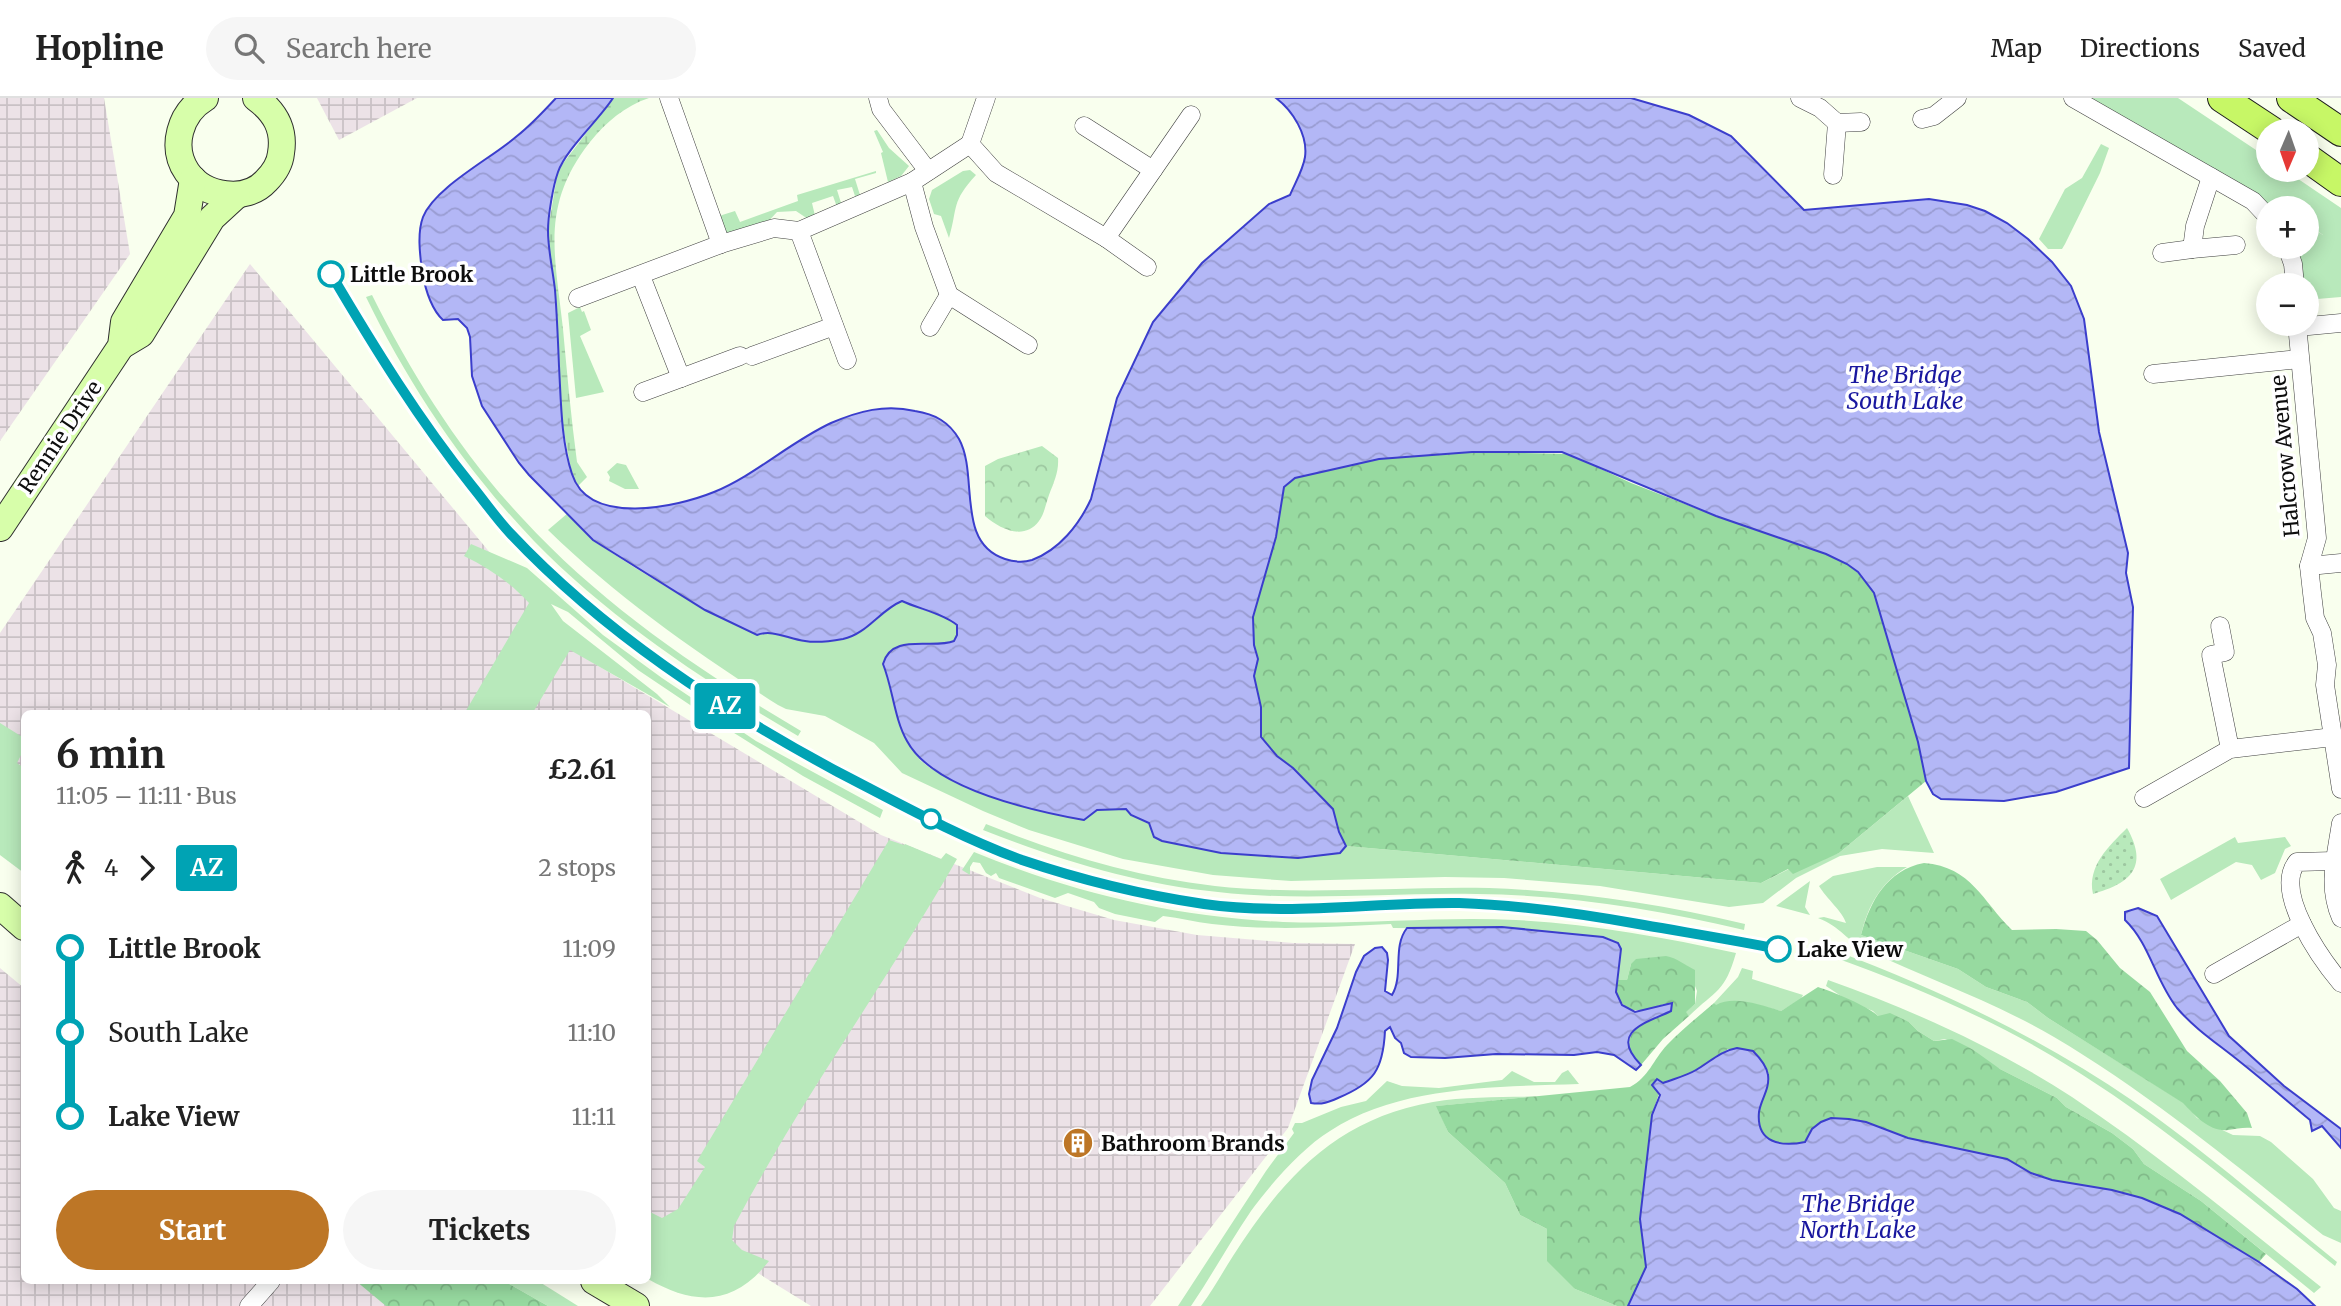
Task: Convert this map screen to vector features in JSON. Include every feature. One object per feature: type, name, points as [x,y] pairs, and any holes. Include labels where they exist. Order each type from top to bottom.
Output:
[{"type":"main road","points":[[2222,98],[2256,120]]},
{"type":"main road","points":[[2291,98],[2341,132]]},
{"type":"main road","points":[[2319,166],[2341,182]]},
{"type":"street","points":[[203,98],[188,112],[180,128],[178,144],[181,161],[193,179],[213,192],[237,195]]},
{"type":"street","name":"Rennie Drive","points":[[0,528],[121,346],[141,334],[212,218],[237,195],[245,194],[264,183],[274,172],[281,157],[282,135],[270,108],[256,98]]},
{"type":"street","points":[[669,98],[721,244]]},
{"type":"street","points":[[878,98],[881,110],[928,171]]},
{"type":"street","points":[[578,298],[721,244],[774,228],[799,231],[912,182],[970,144],[986,98]]},
{"type":"street","points":[[1800,98],[1820,108],[1837,123],[1861,122]]},
{"type":"street","points":[[1922,119],[1934,116],[1957,98]]},
{"type":"street","points":[[2073,98],[2256,204]]},
{"type":"street","points":[[1106,239],[1191,115]]},
{"type":"street","points":[[1833,175],[1837,123]]},
{"type":"street","points":[[1084,126],[1153,170]]},
{"type":"street","points":[[970,144],[996,173],[1106,239],[1147,267]]},
{"type":"street","points":[[2192,249],[2195,226],[2211,177]]},
{"type":"street","name":"Rennie Drive","points":[[121,346],[124,322],[187,216],[193,179]]},
{"type":"street","points":[[912,182],[924,227],[949,295],[1028,345]]},
{"type":"street","points":[[799,231],[846,360]]},
{"type":"street","points":[[2162,253],[2236,245]]},
{"type":"street","points":[[640,276],[681,378]]},
{"type":"street","points":[[930,327],[949,295]]},
{"type":"street","points":[[2319,324],[2341,323]]},
{"type":"street","points":[[643,392],[834,326]]},
{"type":"street","name":"Halcrow Avenue","points":[[2298,336],[2317,538],[2309,566],[2315,618],[2322,633],[2327,665],[2325,685],[2341,789]]},
{"type":"street","points":[[2153,374],[2299,359]]},
{"type":"street","points":[[2309,566],[2341,563]]},
{"type":"street","points":[[2220,626],[2225,652],[2211,655],[2230,749]]},
{"type":"street","points":[[2144,798],[2230,749],[2333,737]]},
{"type":"street","points":[[2341,823],[2333,861],[2332,886],[2341,918]]},
{"type":"street","points":[[2333,861],[2301,860],[2294,865],[2290,885],[2302,924],[2341,983]]},
{"type":"street","points":[[0,906],[21,924]]},
{"type":"street","points":[[2214,974],[2302,924]]},
{"type":"street","points":[[249,1306],[268,1284]]},
{"type":"street","points":[[599,1284],[636,1306]]},
{"type":"shaded area","points":[[0,98],[104,98],[130,254],[0,441]]},
{"type":"shaded area","points":[[317,98],[417,98],[339,140]]},
{"type":"shaded area","points":[[250,264],[570,649],[881,835],[1040,898],[1114,920],[1197,935],[1293,943],[1355,944],[1288,1128],[1150,1306],[811,1306],[740,1262],[651,1231],[651,710],[21,710],[21,800],[0,785],[0,633]]},
{"type":"shaded area","points":[[0,968],[21,986],[21,1284],[425,1284],[456,1306],[0,1306]]},
{"type":"green space","points":[[613,98],[649,98],[632,105],[617,116],[590,142],[574,165],[564,188],[557,210],[555,231],[557,277],[577,462],[587,477],[578,486],[572,475],[563,426],[548,230],[558,170]]},
{"type":"green space","points":[[2083,98],[2178,98],[2256,150],[2256,182],[2303,182],[2341,208],[2341,297],[2319,299],[2319,273],[2295,273],[2293,259],[2319,259],[2319,232],[2323,235],[2319,232],[2319,196],[2256,196],[2256,201]]},
{"type":"green space","points":[[877,130],[889,148],[909,166],[901,176],[888,182],[881,153],[883,152],[874,131]]},
{"type":"green space","points":[[2101,144],[2109,148],[2100,173],[2065,244],[2062,249],[2048,249],[2039,239],[2065,189],[2082,178]]},
{"type":"green space","points":[[970,170],[976,175],[956,205],[949,238],[941,216],[934,214],[929,199],[932,190],[963,171]]},
{"type":"green space","points":[[876,171],[855,179],[860,195],[855,196],[852,187],[837,190],[842,206],[837,207],[833,196],[812,203],[816,220],[811,221],[796,211],[777,212],[764,226],[727,236],[719,216],[735,211],[740,222],[798,201],[797,195]]},
{"type":"green space","points":[[372,295],[439,412],[500,494],[523,519],[619,608],[690,661],[801,731],[798,736],[659,647],[594,597],[534,541],[462,456],[420,395],[366,297]]},
{"type":"green space","points":[[580,307],[591,330],[580,336],[604,392],[576,398],[568,313]]},
{"type":"green space","points":[[1042,446],[1058,458],[1056,477],[1044,512],[1033,527],[1019,532],[1005,529],[985,516],[985,466],[998,459]]},
{"type":"green space","points":[[1472,452],[1569,454],[1631,483],[1847,564],[1874,593],[1918,742],[1926,781],[1839,853],[1793,874],[1788,869],[1761,883],[1346,846],[1333,809],[1261,738],[1260,707],[1254,676],[1258,659],[1254,645],[1253,617],[1276,537],[1284,487],[1294,478],[1379,459]]},
{"type":"green space","points":[[617,463],[626,465],[639,489],[625,489],[609,481],[607,472]]},
{"type":"green space","points":[[568,513],[591,538],[614,554],[694,603],[757,635],[766,632],[807,642],[873,623],[891,605],[902,601],[957,625],[954,641],[946,644],[902,645],[883,664],[902,730],[920,760],[930,768],[991,796],[1091,814],[1097,810],[1127,809],[1131,815],[1149,823],[1328,854],[1340,853],[1346,846],[1761,883],[1789,869],[1839,853],[1908,796],[1934,853],[1882,849],[1840,856],[1796,878],[1763,903],[1729,907],[1600,886],[1504,878],[1291,881],[1213,875],[1123,859],[1029,830],[983,811],[902,773],[874,743],[825,716],[778,705],[659,624],[575,555],[548,530]]},
{"type":"green space","points":[[471,544],[527,568],[603,635],[662,678],[756,741],[883,810],[880,818],[803,776],[699,711],[638,670],[568,612],[551,604],[563,621],[670,707],[570,650],[534,710],[466,710],[529,603],[499,576],[464,556]]},
{"type":"green space","points":[[0,723],[21,736],[21,755],[17,763],[21,766],[21,871],[0,855]]},
{"type":"green space","points":[[986,824],[1098,863],[1156,877],[1215,886],[1283,890],[1489,888],[1554,892],[1682,910],[1745,924],[1744,930],[1645,910],[1544,897],[1444,894],[1283,896],[1188,888],[1128,877],[1070,861],[983,830]]},
{"type":"green space","points":[[2127,828],[2136,853],[2136,863],[2132,871],[2117,885],[2093,894],[2093,874],[2096,866],[2107,849]]},
{"type":"green space","points":[[2235,837],[2238,843],[2285,837],[2291,846],[2285,849],[2275,873],[2261,880],[2252,865],[2236,862],[2171,900],[2160,879]]},
{"type":"green space","points":[[889,840],[941,859],[946,853],[957,859],[787,1133],[734,1226],[732,1240],[742,1250],[769,1261],[742,1287],[713,1297],[682,1294],[651,1281],[651,1212],[662,1218],[678,1209],[705,1167],[697,1161]]},
{"type":"green space","points":[[974,852],[1011,867],[1087,891],[1203,915],[1312,923],[1516,920],[1627,932],[1736,953],[1723,983],[1689,1016],[1685,1012],[1695,1004],[1697,991],[1687,966],[1631,964],[1627,980],[1617,980],[1621,949],[1618,943],[1603,937],[1530,930],[1393,928],[1391,924],[1257,927],[1212,924],[1163,916],[1155,922],[1115,914],[1099,908],[1094,902],[1068,893],[1055,898],[999,878],[996,873],[991,876],[980,863],[973,862],[970,875],[962,870]]},
{"type":"green space","points":[[1924,863],[1954,871],[1965,878],[2012,930],[2086,931],[2120,968],[2150,992],[2187,1051],[2220,1081],[2247,1113],[2252,1128],[2221,1130],[2209,1126],[2183,1103],[2027,1002],[1986,987],[1958,969],[1861,935],[1869,910],[1882,889],[1900,872]]},
{"type":"green space","points":[[1877,867],[1907,867],[1889,880],[1876,896],[1861,935],[1958,969],[1986,987],[2027,1002],[2184,1103],[2197,1118],[2233,1135],[2260,1136],[2271,1142],[2313,1179],[2334,1208],[2341,1211],[2341,1243],[2323,1235],[2192,1131],[2090,1059],[2008,1013],[1866,950],[1818,918],[1846,923],[1819,886],[1833,876]]},
{"type":"green space","points":[[1810,881],[1805,907],[1810,915],[1776,906]]},
{"type":"green space","points":[[1836,951],[1989,1017],[2098,1078],[2211,1159],[2337,1262],[2335,1266],[2197,1156],[2089,1079],[2026,1041],[1972,1014],[1917,989],[1833,957]]},
{"type":"green space","points":[[1666,956],[1695,970],[1695,1004],[1686,1012],[1689,1016],[1663,1039],[1641,1065],[1633,1056],[1630,1047],[1632,1033],[1638,1027],[1663,1015],[1664,1004],[1646,1010],[1629,1010],[1617,998],[1617,980],[1627,980],[1631,964],[1636,959]]},
{"type":"green space","points":[[1742,968],[1753,971],[1752,979],[1803,995],[1781,1011],[1754,1004],[1715,1005]]},
{"type":"green space","points":[[1828,980],[1953,1031],[2014,1062],[2072,1097],[2167,1165],[2321,1287],[2314,1293],[2201,1201],[2144,1164],[2133,1149],[2112,1133],[2066,1107],[2057,1098],[1990,1064],[1972,1049],[1945,1039],[1934,1041],[1909,1022],[1878,1016],[1826,986]]},
{"type":"green space","points":[[1818,987],[1858,1003],[1878,1016],[1890,1013],[1909,1022],[1934,1041],[1952,1039],[1972,1049],[2000,1069],[2057,1098],[2066,1107],[2112,1133],[2133,1149],[2144,1164],[2201,1201],[2266,1254],[2259,1262],[2180,1214],[2142,1198],[2052,1180],[2031,1173],[2007,1159],[1908,1138],[1866,1122],[1831,1118],[1812,1129],[1805,1142],[1779,1143],[1765,1136],[1759,1122],[1760,1106],[1768,1083],[1767,1069],[1760,1058],[1728,1049],[1694,1072],[1662,1084],[1652,1115],[1640,1219],[1646,1267],[1628,1306],[1617,1306],[1575,1289],[1547,1261],[1547,1229],[1520,1215],[1505,1183],[1448,1132],[1436,1106],[1630,1087],[1646,1073],[1672,1039],[1714,1003],[1716,1005],[1739,1001],[1781,1011]]},
{"type":"green space","points":[[1568,1070],[1579,1084],[1483,1088],[1418,1097],[1357,1116],[1330,1131],[1298,1157],[1259,1201],[1191,1306],[1178,1306],[1294,1133],[1292,1129],[1295,1123],[1366,1101],[1387,1081],[1402,1086],[1439,1088],[1502,1080],[1512,1071],[1534,1082],[1555,1082]]},
{"type":"green space","points":[[1539,1096],[1437,1106],[1448,1132],[1505,1183],[1520,1215],[1547,1229],[1575,1289],[1617,1306],[1201,1306],[1272,1201],[1315,1156],[1340,1138],[1368,1122],[1399,1110],[1433,1102]]},
{"type":"green space","points":[[360,1284],[509,1284],[548,1306],[386,1306]]},
{"type":"green space","points":[[509,1284],[543,1284],[578,1306],[548,1306]]},
{"type":"water","name":"The Bridge South Lake","points":[[556,98],[613,98],[562,163],[554,185],[548,225],[556,299],[564,435],[568,461],[581,491],[596,501],[615,507],[657,507],[679,503],[729,485],[831,423],[872,410],[904,409],[935,417],[946,423],[955,433],[965,454],[974,523],[980,539],[989,551],[1018,562],[1032,560],[1051,550],[1067,536],[1086,509],[1091,499],[1117,398],[1153,322],[1202,263],[1269,204],[1290,195],[1304,162],[1304,140],[1293,117],[1276,98],[1631,98],[1689,115],[1731,136],[1804,210],[1929,199],[1985,211],[2007,223],[2052,262],[2071,286],[2084,319],[2099,432],[2128,553],[2126,573],[2133,607],[2129,768],[2056,792],[2004,801],[1941,799],[1933,794],[1926,781],[1918,742],[1874,593],[1858,572],[1826,554],[1716,516],[1562,452],[1472,452],[1379,459],[1295,478],[1284,487],[1276,537],[1253,617],[1254,645],[1258,659],[1254,676],[1261,707],[1261,737],[1277,756],[1293,768],[1333,809],[1346,846],[1340,853],[1298,858],[1221,853],[1162,841],[1154,837],[1149,823],[1131,815],[1126,809],[1097,810],[1084,820],[1013,804],[961,785],[920,758],[907,741],[899,723],[883,664],[888,654],[904,645],[954,641],[957,625],[902,601],[859,632],[843,639],[814,642],[775,634],[757,635],[705,610],[593,540],[519,463],[482,406],[472,376],[467,328],[458,319],[443,320],[431,304],[422,271],[421,223],[429,206],[439,195],[522,132]]},
{"type":"water","points":[[2138,908],[2157,916],[2229,1036],[2284,1086],[2341,1129],[2341,1148],[2322,1126],[2312,1131],[2310,1120],[2199,1030],[2177,1008],[2141,940],[2125,920],[2125,912]]},
{"type":"water","points":[[1502,927],[1603,937],[1618,943],[1621,949],[1616,992],[1622,1005],[1635,1012],[1672,1003],[1671,1011],[1643,1024],[1630,1036],[1628,1044],[1641,1065],[1636,1070],[1614,1055],[1597,1052],[1574,1055],[1411,1057],[1404,1053],[1390,1027],[1385,1031],[1379,1065],[1368,1080],[1332,1101],[1311,1103],[1309,1094],[1312,1080],[1337,1028],[1364,956],[1375,948],[1382,947],[1387,953],[1385,991],[1392,995],[1397,979],[1400,944],[1407,928]]},
{"type":"water","name":"The Bridge North Lake","points":[[1737,1048],[1753,1051],[1766,1068],[1768,1085],[1760,1107],[1759,1122],[1766,1136],[1772,1140],[1787,1144],[1805,1142],[1812,1129],[1821,1122],[1831,1118],[1849,1119],[1866,1122],[1908,1138],[2007,1159],[2031,1173],[2052,1180],[2142,1198],[2180,1214],[2259,1262],[2297,1289],[2315,1306],[1628,1306],[1646,1267],[1640,1219],[1652,1115],[1660,1095],[1652,1085],[1657,1079],[1663,1083],[1688,1074],[1720,1054]]},
{"type":"bus line","name":"AZ","points":[[331,274],[370,341],[443,449],[508,531],[568,589],[634,643],[715,700],[795,750],[892,801],[971,838],[1021,859],[1076,876],[1207,905],[1275,909],[1456,903],[1549,909],[1778,949]]},
{"type":"place","name":"Little Brook","points":[[331,274]]},
{"type":"place","name":"Lake View","points":[[1778,949]]},
{"type":"place","name":"Bathroom Brands","points":[[1078,1143]]}]
